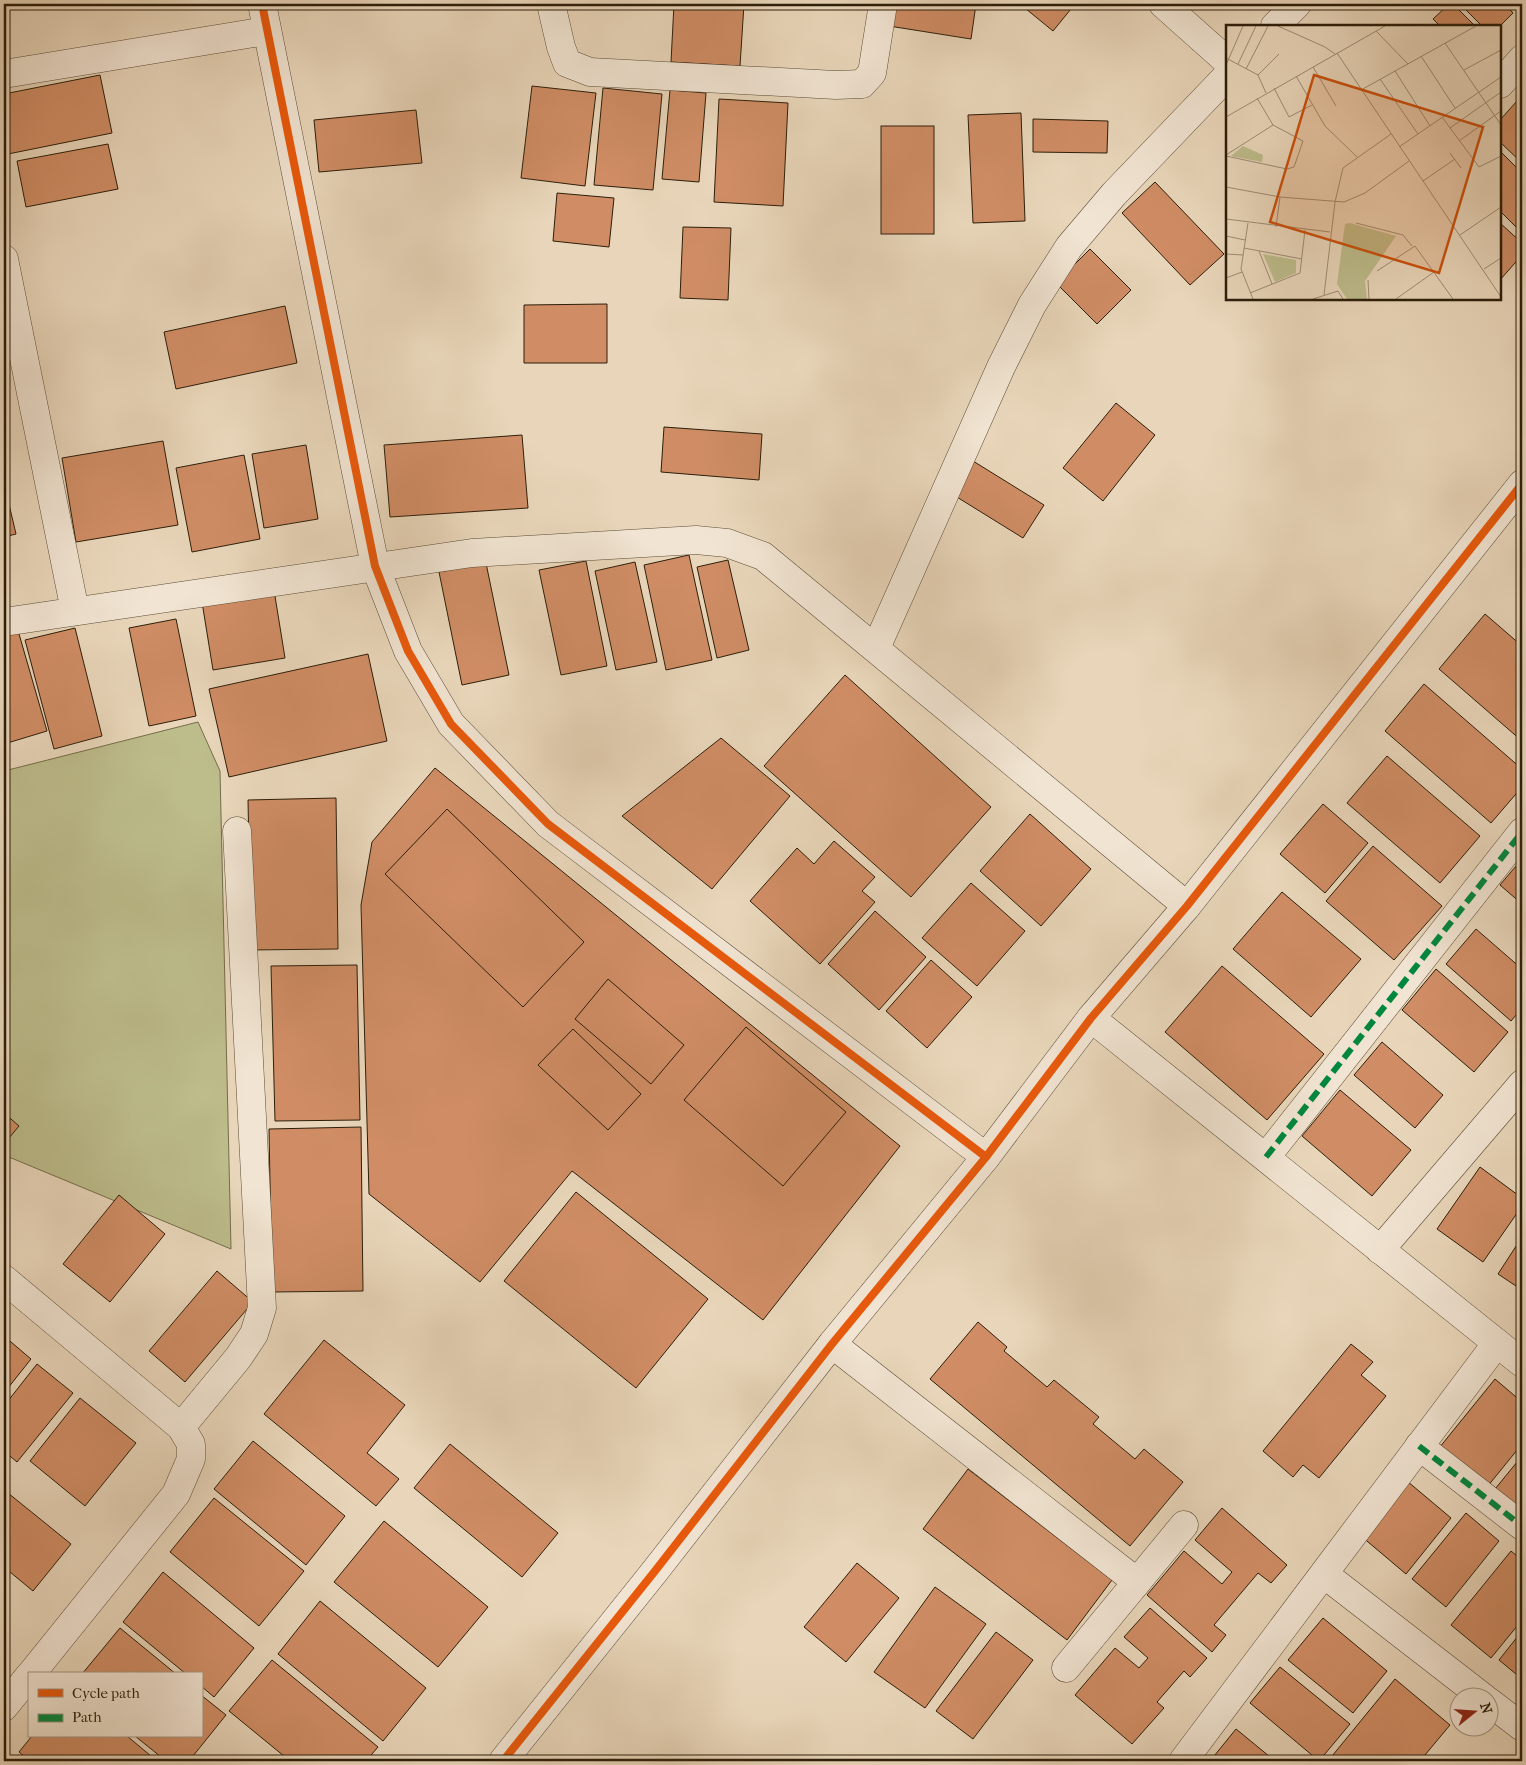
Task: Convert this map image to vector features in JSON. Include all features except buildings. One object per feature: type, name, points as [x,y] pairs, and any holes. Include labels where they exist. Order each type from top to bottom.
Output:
[{"type":"street","points":[[262,4],[375,566],[408,651],[452,724],[548,824],[986,1157]]},
{"type":"street","points":[[551,4],[561,47],[567,63],[590,72],[836,85],[862,84],[872,73],[883,4]]},
{"type":"street","points":[[1163,4],[1226,60]]},
{"type":"street","points":[[1277,25],[1297,4]]},
{"type":"street","points":[[4,74],[266,31]]},
{"type":"street","points":[[1501,83],[1522,59]]},
{"type":"street","points":[[876,648],[1001,367],[1032,305],[1076,239],[1114,194],[1226,77]]},
{"type":"street","points":[[4,259],[14,362],[75,611]]},
{"type":"street","points":[[503,1761],[655,1571],[832,1344],[986,1157],[1092,1018],[1187,906],[1522,485]]},
{"type":"street","points":[[4,622],[472,553],[696,540],[727,543],[762,556],[1187,906]]},
{"type":"street","points":[[181,1427],[238,1358],[254,1334],[262,1308],[237,831]]},
{"type":"street","points":[[1266,1157],[1522,832]]},
{"type":"street","points":[[1092,1018],[1522,1363]]},
{"type":"street","points":[[1380,1250],[1522,1084]]},
{"type":"street","points":[[4,1279],[181,1427],[191,1444],[191,1460],[176,1494],[32,1672]]},
{"type":"street","points":[[1183,1761],[1497,1343]]},
{"type":"street","points":[[832,1344],[1137,1582]]},
{"type":"street","points":[[1419,1446],[1522,1526]]},
{"type":"street","points":[[1066,1668],[1184,1525]]},
{"type":"street","points":[[1324,1574],[1471,1688]]},
{"type":"street","points":[[4,1707],[28,1677]]},
{"type":"street","points":[[1498,1709],[1522,1727]]},
{"type":"shaded area","points":[[198,722],[220,771],[231,1249],[4,1155],[4,771]]},
{"type":"marked path","points":[[1266,1157],[1522,832]]},
{"type":"marked path","points":[[1419,1446],[1522,1526]]},
{"type":"cycle path","points":[[262,4],[375,566],[408,651],[451,724],[548,824],[986,1157]]},
{"type":"cycle path","points":[[503,1761],[655,1571],[832,1344],[986,1157],[1091,1018],[1187,906],[1522,484]]}]
